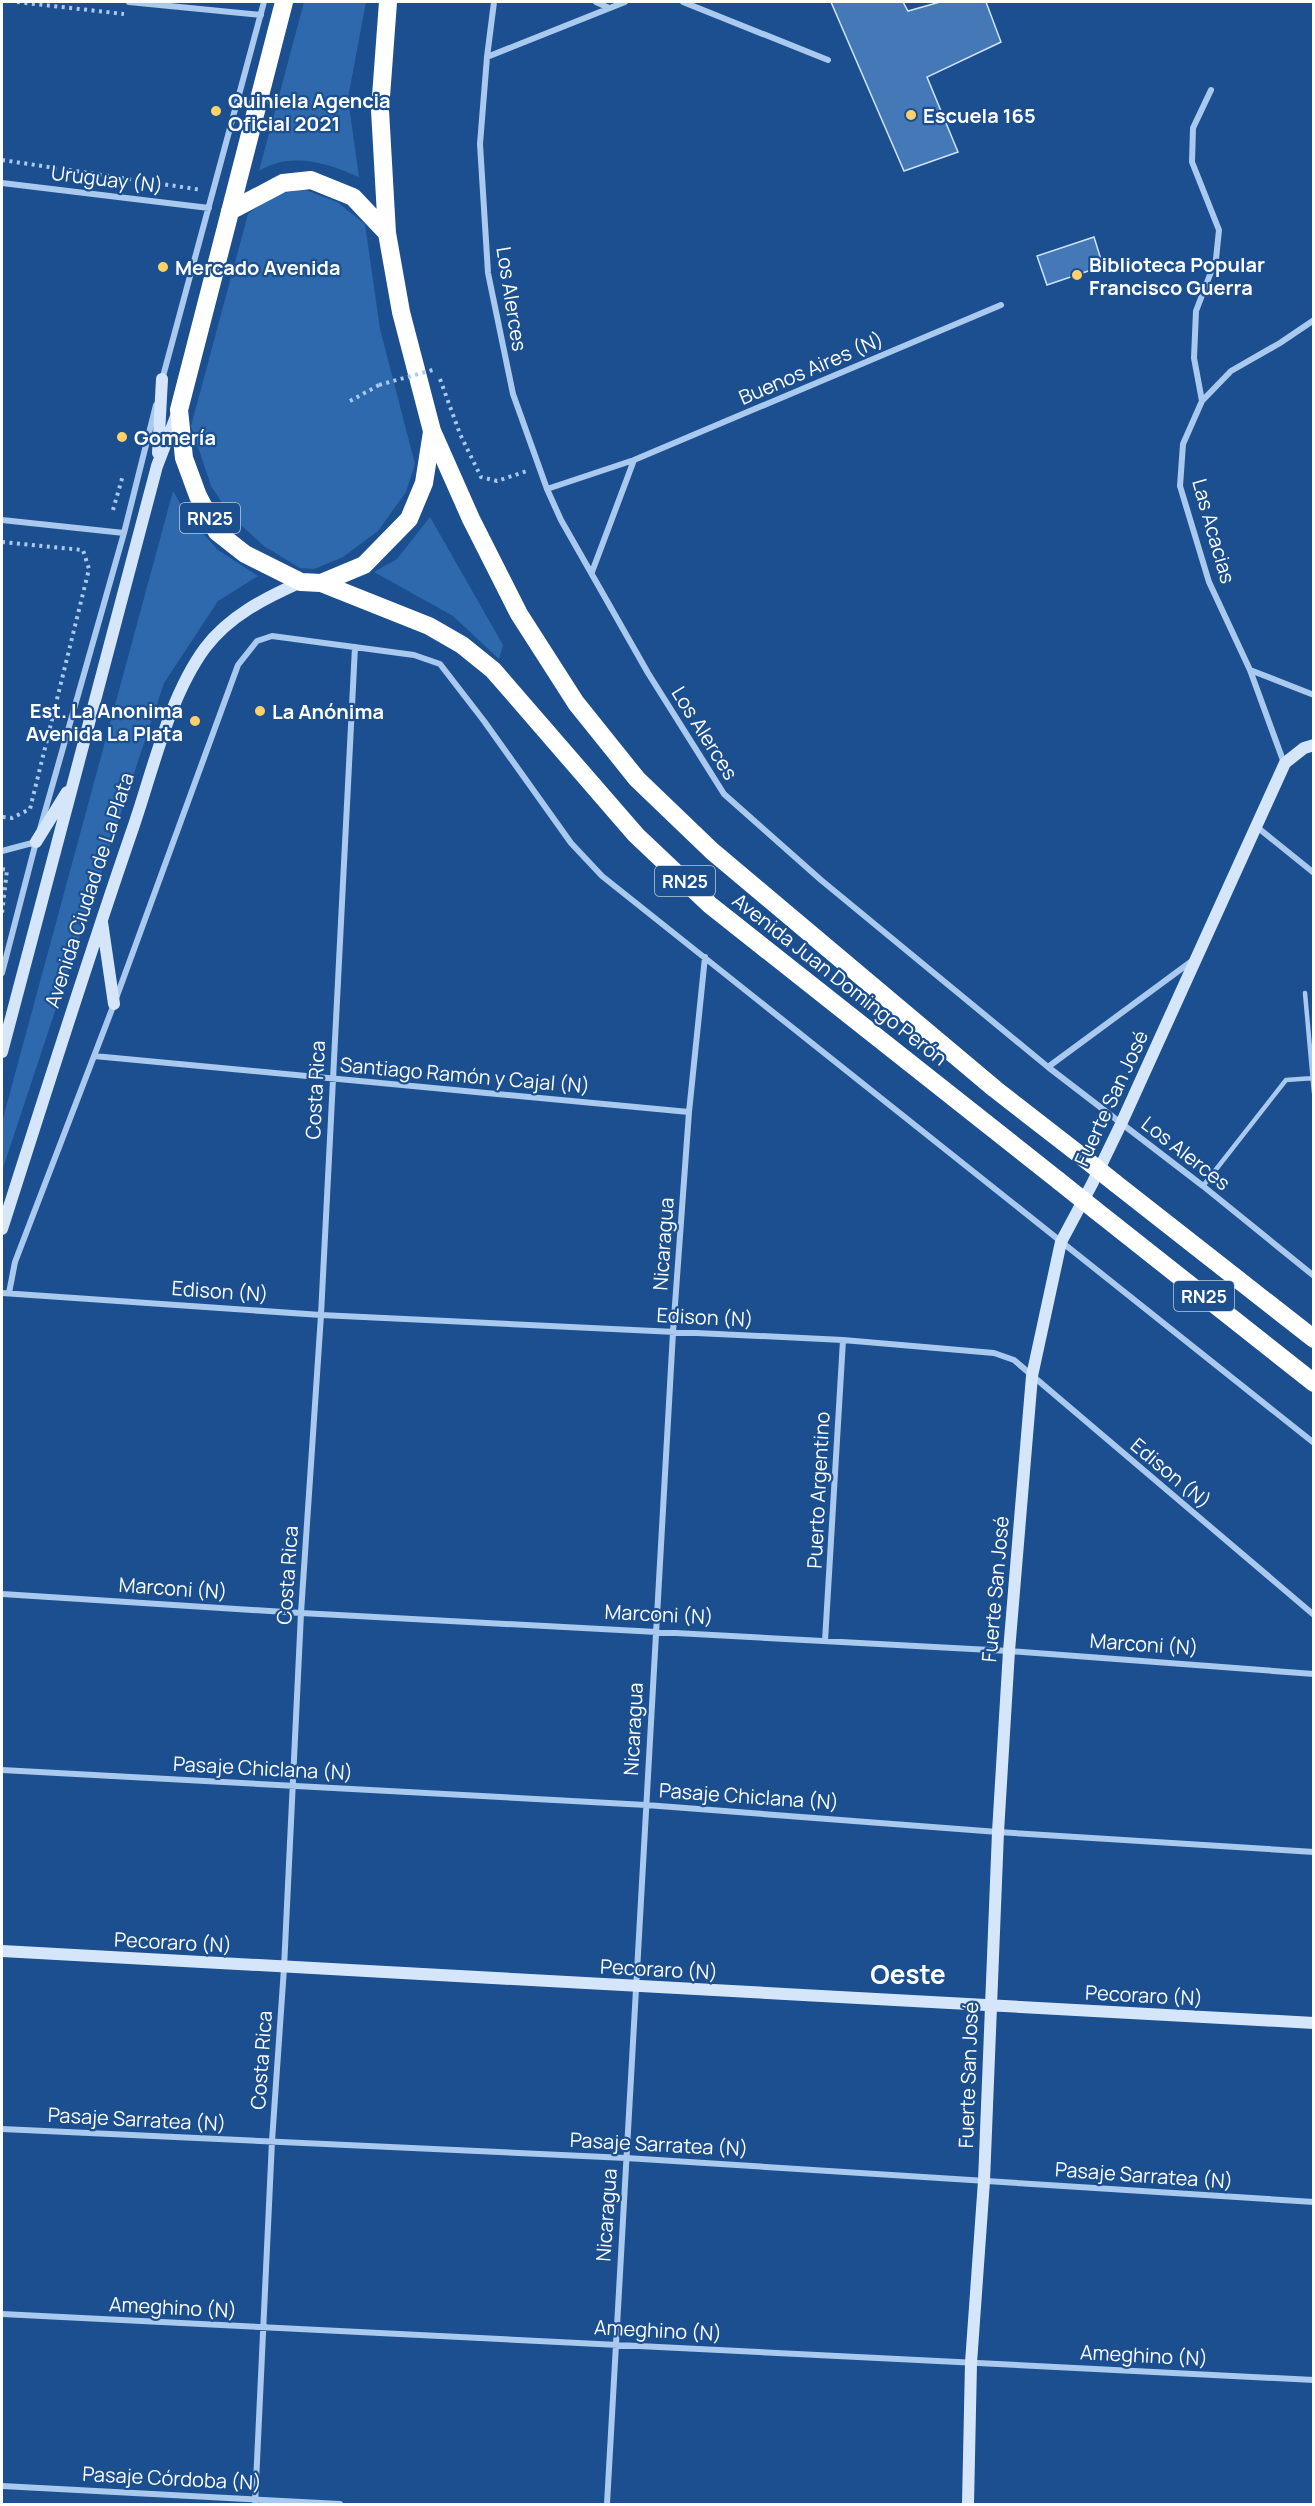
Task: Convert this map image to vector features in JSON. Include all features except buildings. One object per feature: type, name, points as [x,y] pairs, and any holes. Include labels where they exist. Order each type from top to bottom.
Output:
[{"type":"highway","name":"Avenida Ciudad de La Plata","points":[[179,410],[284,2]]},
{"type":"highway","name":"RN25","points":[[388,2],[380,110],[387,233],[401,312],[432,431]]},
{"type":"highway","points":[[230,211],[283,183],[311,180],[353,197],[387,233]]},
{"type":"highway","name":"Avenida Juan Domingo Perón","points":[[179,410],[184,458],[198,496],[218,532],[245,554],[301,582],[321,583],[429,627],[462,645],[493,670],[636,835],[710,904],[1314,1383]]},
{"type":"highway","points":[[321,583],[364,566],[410,519],[424,483],[432,431]]},
{"type":"highway","name":"Avenida Juan Domingo Perón","points":[[432,431],[471,519],[519,614],[576,703],[637,779],[712,851],[995,1089],[1314,1339]]},
{"type":"street","points":[[129,2],[261,15]]},
{"type":"street","points":[[2,973],[36,842],[124,533],[162,379],[264,2]]},
{"type":"street","name":"Los Alerces","points":[[494,2],[480,144],[488,273],[513,394],[539,468],[561,520],[648,673],[724,794],[821,880],[1048,1067],[1203,1185],[1314,1276]]},
{"type":"street","points":[[596,2],[609,8]]},
{"type":"street","points":[[487,57],[625,2]]},
{"type":"street","points":[[683,2],[828,60]]},
{"type":"street","points":[[1202,401],[1194,358],[1197,310],[1216,259],[1218,230],[1192,162],[1192,128],[1211,90]]},
{"type":"street","name":"Uruguay (N)","points":[[2,183],[208,208]]},
{"type":"street","name":"Buenos Aires (N)","points":[[547,489],[634,460],[1001,305]]},
{"type":"street","name":"Las Acacias","points":[[1285,763],[1250,670],[1209,582],[1179,486],[1184,444],[1202,401],[1231,371],[1314,320]]},
{"type":"street","points":[[158,466],[162,379]]},
{"type":"street","name":"Avenida Ciudad de La Plata","points":[[2,1052],[158,466],[179,410]]},
{"type":"street","points":[[592,572],[634,460]]},
{"type":"street","points":[[2,520],[124,533]]},
{"type":"street","name":"Avenida Ciudad de La Plata","points":[[2,1228],[102,918],[180,690],[205,648],[226,624],[265,598],[301,582]]},
{"type":"street","points":[[9,1293],[15,1262],[114,1004],[238,665],[257,641],[272,636],[414,655],[440,664],[478,712],[571,843],[602,876],[1314,1443]]},
{"type":"street","name":"Costa Rica","points":[[256,2502],[262,2328],[284,1968],[300,1613],[321,1315],[355,647]]},
{"type":"street","points":[[1250,670],[1314,695]]},
{"type":"street","points":[[1285,763],[1304,748],[1314,745]]},
{"type":"street","name":"Fuerte San José","points":[[968,2505],[971,2362],[984,2181],[998,1832],[1009,1651],[1032,1376],[1061,1242],[1121,1124],[1285,763]]},
{"type":"street","points":[[2,851],[36,842],[74,781]]},
{"type":"street","points":[[1256,826],[1314,873]]},
{"type":"street","points":[[102,918],[114,1004]]},
{"type":"street","name":"Nicaragua","points":[[607,2505],[634,1987],[673,1332],[689,1112],[705,957]]},
{"type":"street","points":[[1048,1067],[1198,957]]},
{"type":"street","name":"Santiago Ramón y Cajal (N)","points":[[94,1056],[689,1112]]},
{"type":"street","name":"Edison (N)","points":[[2,1293],[321,1315],[843,1340],[994,1353],[1014,1360],[1314,1615]]},
{"type":"street","name":"Puerto Argentino","points":[[825,1641],[843,1340]]},
{"type":"street","name":"Marconi (N)","points":[[2,1594],[300,1613],[656,1630],[1009,1651],[1314,1674]]},
{"type":"street","name":"Pasaje Chiclana (N)","points":[[2,1770],[645,1805],[998,1832],[1314,1852]]},
{"type":"street","name":"Pecoraro (N)","points":[[2,1951],[1314,2023]]},
{"type":"street","name":"Pasaje Sarratea (N)","points":[[2,2129],[626,2158],[1314,2202]]},
{"type":"street","name":"Ameghino (N)","points":[[2,2314],[1314,2380]]},
{"type":"street","name":"Pasaje Córdoba (N)","points":[[2,2486],[340,2505]]},
{"type":"lane","points":[[1305,993],[1314,1093]]},
{"type":"lane","points":[[1203,1185],[1287,1080],[1313,1078]]},
{"type":"path","points":[[17,2],[133,15]]},
{"type":"path","points":[[2,160],[205,190]]},
{"type":"path","points":[[350,401],[379,385],[436,369],[460,434],[481,477],[497,481],[539,468]]},
{"type":"path","points":[[2,542],[83,550],[89,569],[30,809],[12,818],[2,817]]},
{"type":"path","points":[[2,869],[7,870],[2,914]]},
{"type":"shaded area","points":[[304,2],[366,2],[348,98],[359,177],[335,167],[296,160],[271,165],[259,171]]},
{"type":"shaded area","points":[[303,189],[337,202],[365,224],[380,329],[415,464],[406,492],[378,531],[343,557],[314,569],[300,568],[264,546],[231,516],[211,486],[191,426],[248,214],[271,196]]},
{"type":"shaded area","points":[[173,491],[188,517],[218,550],[258,576],[218,601],[164,683],[2,1171],[2,1122]]},
{"type":"shaded area","points":[[430,517],[503,645],[499,659],[453,616],[374,572],[397,559]]},
{"type":"place","name":"Quiniela Agencia Oficial 2021","points":[[216,111]]},
{"type":"place","name":"Escuela 165","points":[[911,115]]},
{"type":"place","name":"Mercado Avenida","points":[[163,267]]},
{"type":"place","name":"Biblioteca Popular Francisco Guerra","points":[[1077,275]]},
{"type":"place","name":"Gomería","points":[[122,437]]},
{"type":"place","name":"La Anónima","points":[[260,711]]},
{"type":"place","name":"Est. La Anonima Avenida La Plata","points":[[195,721]]},
{"type":"district","name":"Oeste","points":[[908,1974]]}]
